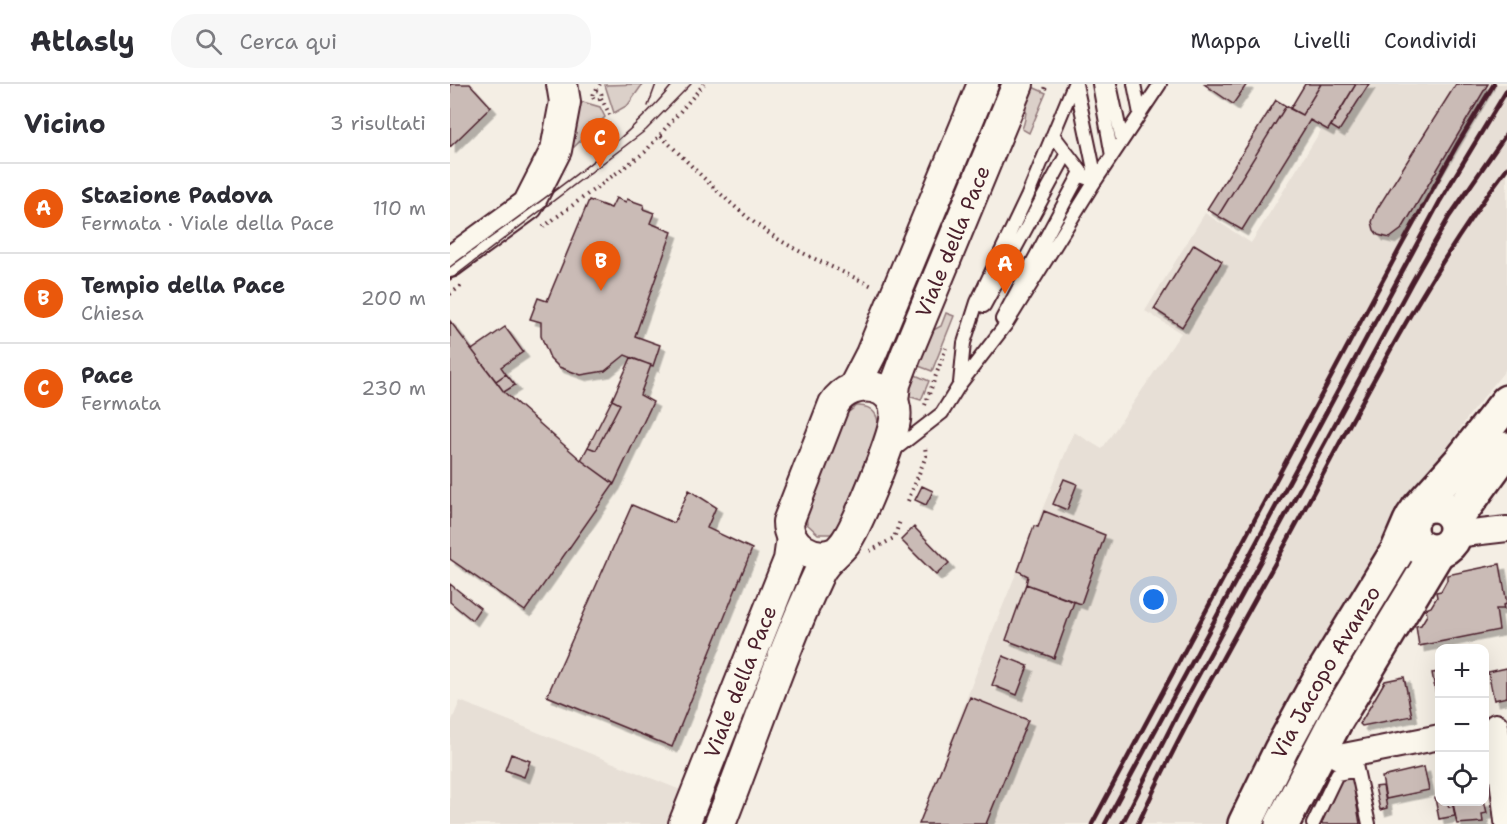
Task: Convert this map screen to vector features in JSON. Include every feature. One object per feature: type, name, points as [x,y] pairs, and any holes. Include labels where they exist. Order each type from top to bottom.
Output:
[{"type":"main road","name":"Via Jacopo Avanzo","points":[[1245,824],[1281,750],[1398,550],[1414,516],[1507,402]]},
{"type":"main road","name":"Via Jacopo Avanzo","points":[[1282,824],[1321,746],[1449,535],[1507,449]]},
{"type":"main road","points":[[1414,516],[1411,538],[1416,544],[1430,551],[1449,535]]},
{"type":"street","points":[[460,271],[532,219],[556,150],[565,102],[562,84]]},
{"type":"street","name":"Viale della Pace","points":[[684,824],[789,560],[792,538],[788,528],[790,516],[831,409],[840,395],[854,387],[871,354],[983,84]]},
{"type":"street","name":"Viale della Pace","points":[[720,824],[810,593],[824,564],[849,536],[881,461],[893,429],[895,384],[906,355],[1037,86]]},
{"type":"street","points":[[854,387],[871,386],[887,394],[894,404]]},
{"type":"street","points":[[1449,535],[1507,529]]},
{"type":"street","points":[[792,538],[802,549],[814,555],[825,556],[835,553]]},
{"type":"street","points":[[1496,726],[1507,820]]},
{"type":"street","points":[[1321,746],[1355,763],[1435,739]]},
{"type":"lane","points":[[1099,84],[1112,152]]},
{"type":"lane","points":[[1110,84],[1122,140]]},
{"type":"lane","points":[[1134,84],[1139,110]]},
{"type":"lane","points":[[1148,84],[1151,98]]},
{"type":"lane","points":[[881,461],[942,413],[960,384],[993,340],[1139,110],[1160,84]]},
{"type":"lane","points":[[1076,85],[1094,183]]},
{"type":"lane","points":[[960,384],[969,326],[1076,85]]},
{"type":"lane","points":[[1054,136],[1067,153],[1078,177],[1094,183]]},
{"type":"lane","points":[[969,326],[985,304],[1067,153]]},
{"type":"lane","points":[[993,340],[1003,314],[1078,177]]},
{"type":"lane","points":[[894,404],[903,420],[925,428]]},
{"type":"lane","points":[[1313,824],[1337,774],[1355,763],[1369,824]]},
{"type":"path","points":[[600,84],[592,96],[598,100],[601,98],[610,115]]},
{"type":"path","points":[[532,219],[621,172],[662,136],[704,84]]},
{"type":"path","points":[[662,136],[724,197],[761,227],[804,253],[882,291]]},
{"type":"path","points":[[450,294],[460,271]]},
{"type":"path","points":[[908,501],[926,453]]},
{"type":"shaded area","points":[[642,84],[628,105],[614,113],[605,85]]},
{"type":"shaded area","points":[[1369,84],[1456,84],[1377,210],[1372,222],[1374,230],[1378,235],[1390,238],[1402,229],[1488,84],[1507,84],[1507,368],[1470,414],[1359,581],[1275,720],[1227,824],[919,824],[988,642],[1074,432],[1102,449],[1181,333],[1145,311],[1205,213],[1251,243],[1323,127],[1328,129],[1331,126],[1340,131]]},
{"type":"shaded area","points":[[1030,86],[1046,93],[1029,133],[1022,129]]},
{"type":"shaded area","points":[[583,102],[600,107],[605,117],[574,147],[570,144],[574,111]]},
{"type":"shaded area","points":[[946,313],[954,316],[932,371],[916,365],[928,333],[941,326]]},
{"type":"shaded area","points":[[913,374],[929,381],[921,400],[908,396]]},
{"type":"shaded area","points":[[857,406],[867,407],[874,412],[878,421],[877,431],[840,524],[831,534],[818,534],[807,524],[806,513],[846,414]]},
{"type":"shaded area","points":[[460,701],[683,791],[671,824],[450,824],[450,725]]},
{"type":"building","points":[[450,84],[470,84],[491,107],[450,147]]},
{"type":"building","points":[[1204,84],[1247,84],[1233,104]]},
{"type":"building","points":[[1305,84],[1321,84],[1302,115],[1290,109]]},
{"type":"building","points":[[1321,84],[1356,84],[1328,130],[1310,120],[1242,230],[1218,216],[1286,106],[1302,115]]},
{"type":"building","points":[[1356,84],[1369,84],[1339,131],[1331,126]]},
{"type":"building","points":[[1456,84],[1488,84],[1402,229],[1390,238],[1378,235],[1372,222],[1377,209]]},
{"type":"building","points":[[1276,100],[1286,106],[1218,216],[1207,209]]},
{"type":"building","points":[[616,198],[644,205],[643,209],[654,213],[650,223],[672,232],[635,336],[660,345],[653,366],[625,355],[605,371],[581,375],[559,367],[550,358],[541,336],[541,322],[530,319],[538,298],[547,301],[589,200],[611,208]]},
{"type":"building","points":[[1194,244],[1222,261],[1182,327],[1154,309]]},
{"type":"building","points":[[450,321],[504,392],[581,460],[614,484],[525,611],[450,559]]},
{"type":"building","points":[[505,327],[523,352],[501,367],[506,374],[496,381],[472,350]]},
{"type":"building","points":[[631,358],[651,365],[640,395],[653,402],[614,484],[581,460],[588,447],[596,450],[620,404],[612,400]]},
{"type":"building","points":[[506,374],[515,385],[504,392],[496,381]]},
{"type":"building","points":[[612,400],[620,404],[596,450],[588,447]]},
{"type":"building","points":[[1064,479],[1077,484],[1067,510],[1053,504]]},
{"type":"building","points":[[922,486],[933,491],[926,505],[915,500]]},
{"type":"building","points":[[689,490],[716,507],[707,528],[752,549],[672,747],[547,696],[632,505],[674,523]]},
{"type":"building","points":[[1044,511],[1105,535],[1081,604],[1026,584],[1028,576],[1018,571],[1034,526],[1038,527]]},
{"type":"building","points":[[914,527],[949,563],[936,575],[901,540]]},
{"type":"building","points":[[1500,564],[1507,604],[1503,605],[1504,609],[1496,609],[1499,630],[1419,646],[1416,626],[1421,625],[1427,615],[1426,609],[1431,607],[1437,597],[1436,592],[1441,591],[1447,575]]},
{"type":"building","points":[[450,584],[480,608],[472,620],[450,602]]},
{"type":"building","points":[[1026,584],[1074,602],[1054,658],[1006,640]]},
{"type":"building","points":[[1003,656],[1028,666],[1017,695],[992,685]]},
{"type":"building","points":[[1507,668],[1507,697],[1494,700],[1489,672]]},
{"type":"building","points":[[1432,673],[1435,673],[1435,689]]},
{"type":"building","points":[[1404,677],[1412,716],[1362,726],[1360,724],[1385,681]]},
{"type":"building","points":[[970,697],[1028,720],[986,824],[919,824]]},
{"type":"building","points":[[511,754],[530,761],[524,777],[505,770]]},
{"type":"building","points":[[1424,767],[1429,790],[1386,799],[1382,777]]},
{"type":"building","points":[[1352,776],[1360,824],[1321,824],[1341,779]]},
{"type":"building","points":[[1383,786],[1387,808],[1380,810],[1375,787]]},
{"type":"building","points":[[1437,806],[1453,806],[1455,816],[1439,819]]},
{"type":"building","points":[[1454,806],[1485,806],[1487,813],[1482,814],[1483,822],[1457,824]]},
{"type":"tram line","points":[[648,106],[656,84]]},
{"type":"tram line","points":[[450,267],[597,158],[625,134],[673,84]]},
{"type":"tram line","points":[[450,280],[646,130],[691,84]]},
{"type":"railway","points":[[1092,824],[1400,248],[1494,84]]},
{"type":"railway","points":[[1105,824],[1440,201],[1507,90]]},
{"type":"railway","points":[[1122,824],[1177,715],[1412,282],[1449,217],[1507,133]]},
{"type":"railway","points":[[1138,824],[1195,710],[1395,341],[1448,253],[1507,168]]},
{"type":"place","name":"Pace","points":[[600,168]]},
{"type":"place","name":"Tempio della Pace","points":[[601,291]]},
{"type":"place","name":"Stazione Padova","points":[[1005,294]]}]
